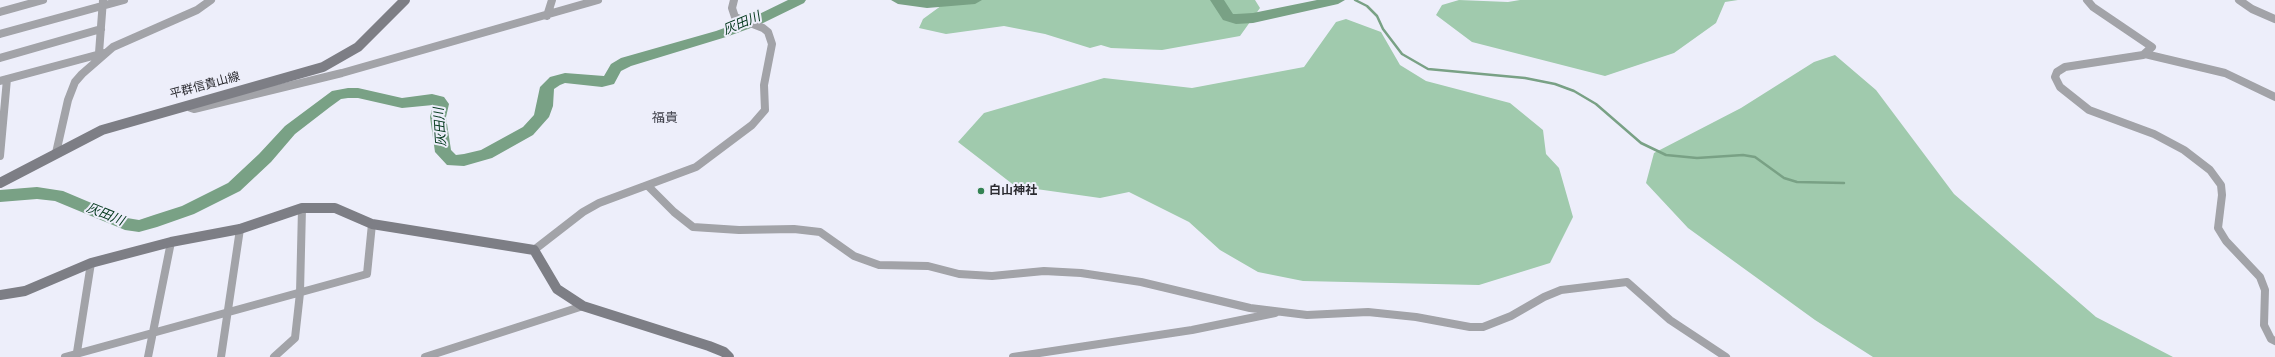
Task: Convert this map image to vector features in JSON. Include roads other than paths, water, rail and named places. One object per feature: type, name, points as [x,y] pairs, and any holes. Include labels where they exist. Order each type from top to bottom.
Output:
[{"type":"street","points":[[0,12],[43,0]]},
{"type":"street","points":[[0,34],[103,3],[124,0]]},
{"type":"street","points":[[0,156],[3,80],[101,53],[197,10],[211,0]]},
{"type":"street","name":"平群信貴山線","points":[[0,184],[102,130],[313,71],[333,62],[365,41],[406,0]]},
{"type":"street","points":[[547,16],[552,0]]},
{"type":"street","points":[[184,106],[194,109],[285,87],[547,16],[598,0]]},
{"type":"street","points":[[0,295],[24,291],[90,263],[172,242],[240,229],[302,208],[335,208],[372,224],[534,250],[583,212],[598,203],[648,186],[696,167],[752,125],[764,110],[764,85],[772,44],[768,32],[763,28],[734,17],[732,8],[734,0]]},
{"type":"street","points":[[2087,0],[2098,10],[2148,42],[2152,47],[2145,54]]},
{"type":"street","points":[[2239,0],[2252,9],[2275,18]]},
{"type":"street","points":[[56,153],[68,100],[75,82],[101,53],[103,3]]},
{"type":"street","points":[[0,58],[101,29]]},
{"type":"street","points":[[2275,97],[2225,73],[2145,54],[2065,67],[2057,72],[2055,77],[2060,87],[2089,110],[2101,116],[2154,134],[2184,150],[2210,170],[2218,180],[2222,195],[2218,228],[2226,241],[2260,277],[2265,290],[2264,325],[2271,339],[2275,341]]},
{"type":"street","points":[[648,186],[674,212],[693,227],[739,230],[794,229],[820,232],[854,256],[867,262],[879,265],[928,266],[960,274],[992,276],[1044,271],[1081,273],[1141,282],[1250,308],[1307,315],[1368,312],[1416,317],[1470,327],[1483,327],[1511,316],[1544,297],[1561,290],[1627,282],[1670,320],[1698,340],[1726,357]]},
{"type":"street","points":[[274,357],[295,338],[300,293],[302,208]]},
{"type":"street","points":[[65,357],[77,352],[367,274],[372,224]]},
{"type":"street","points":[[221,357],[240,229]]},
{"type":"street","points":[[148,357],[172,242]]},
{"type":"street","points":[[534,250],[557,289],[583,306],[709,346],[724,352],[729,357]]},
{"type":"street","points":[[77,352],[90,263]]},
{"type":"street","points":[[424,357],[583,306]]},
{"type":"street","points":[[1013,357],[1057,348],[1192,330],[1282,311]]},
{"type":"waterway","name":"灰田川","points":[[0,196],[37,193],[57,195],[125,224],[139,226],[157,221],[188,210],[234,187],[265,158],[290,130],[337,95],[348,93],[358,93],[402,103],[432,99],[439,101],[441,104],[438,117],[443,152],[453,161],[464,160],[486,154],[528,131],[541,117],[545,106],[547,87],[555,81],[565,78],[602,82],[609,80],[616,68],[626,62],[721,34],[754,22],[799,0]]},
{"type":"waterway","name":"灰田川","points":[[898,0],[927,3],[975,0]]},
{"type":"waterway","name":"灰田川","points":[[1217,0],[1228,17],[1236,19],[1253,18],[1338,0]]},
{"type":"waterway","points":[[1355,0],[1367,6],[1377,16],[1383,29],[1402,54],[1428,69],[1525,78],[1555,84],[1574,91],[1596,104],[1641,143],[1666,155],[1697,158],[1743,155],[1755,157],[1784,178],[1797,182],[1844,183]]},
{"type":"place","name":"白山神社","points":[[981,191]]},
{"type":"district","name":"福貴","points":[[665,119]]}]
